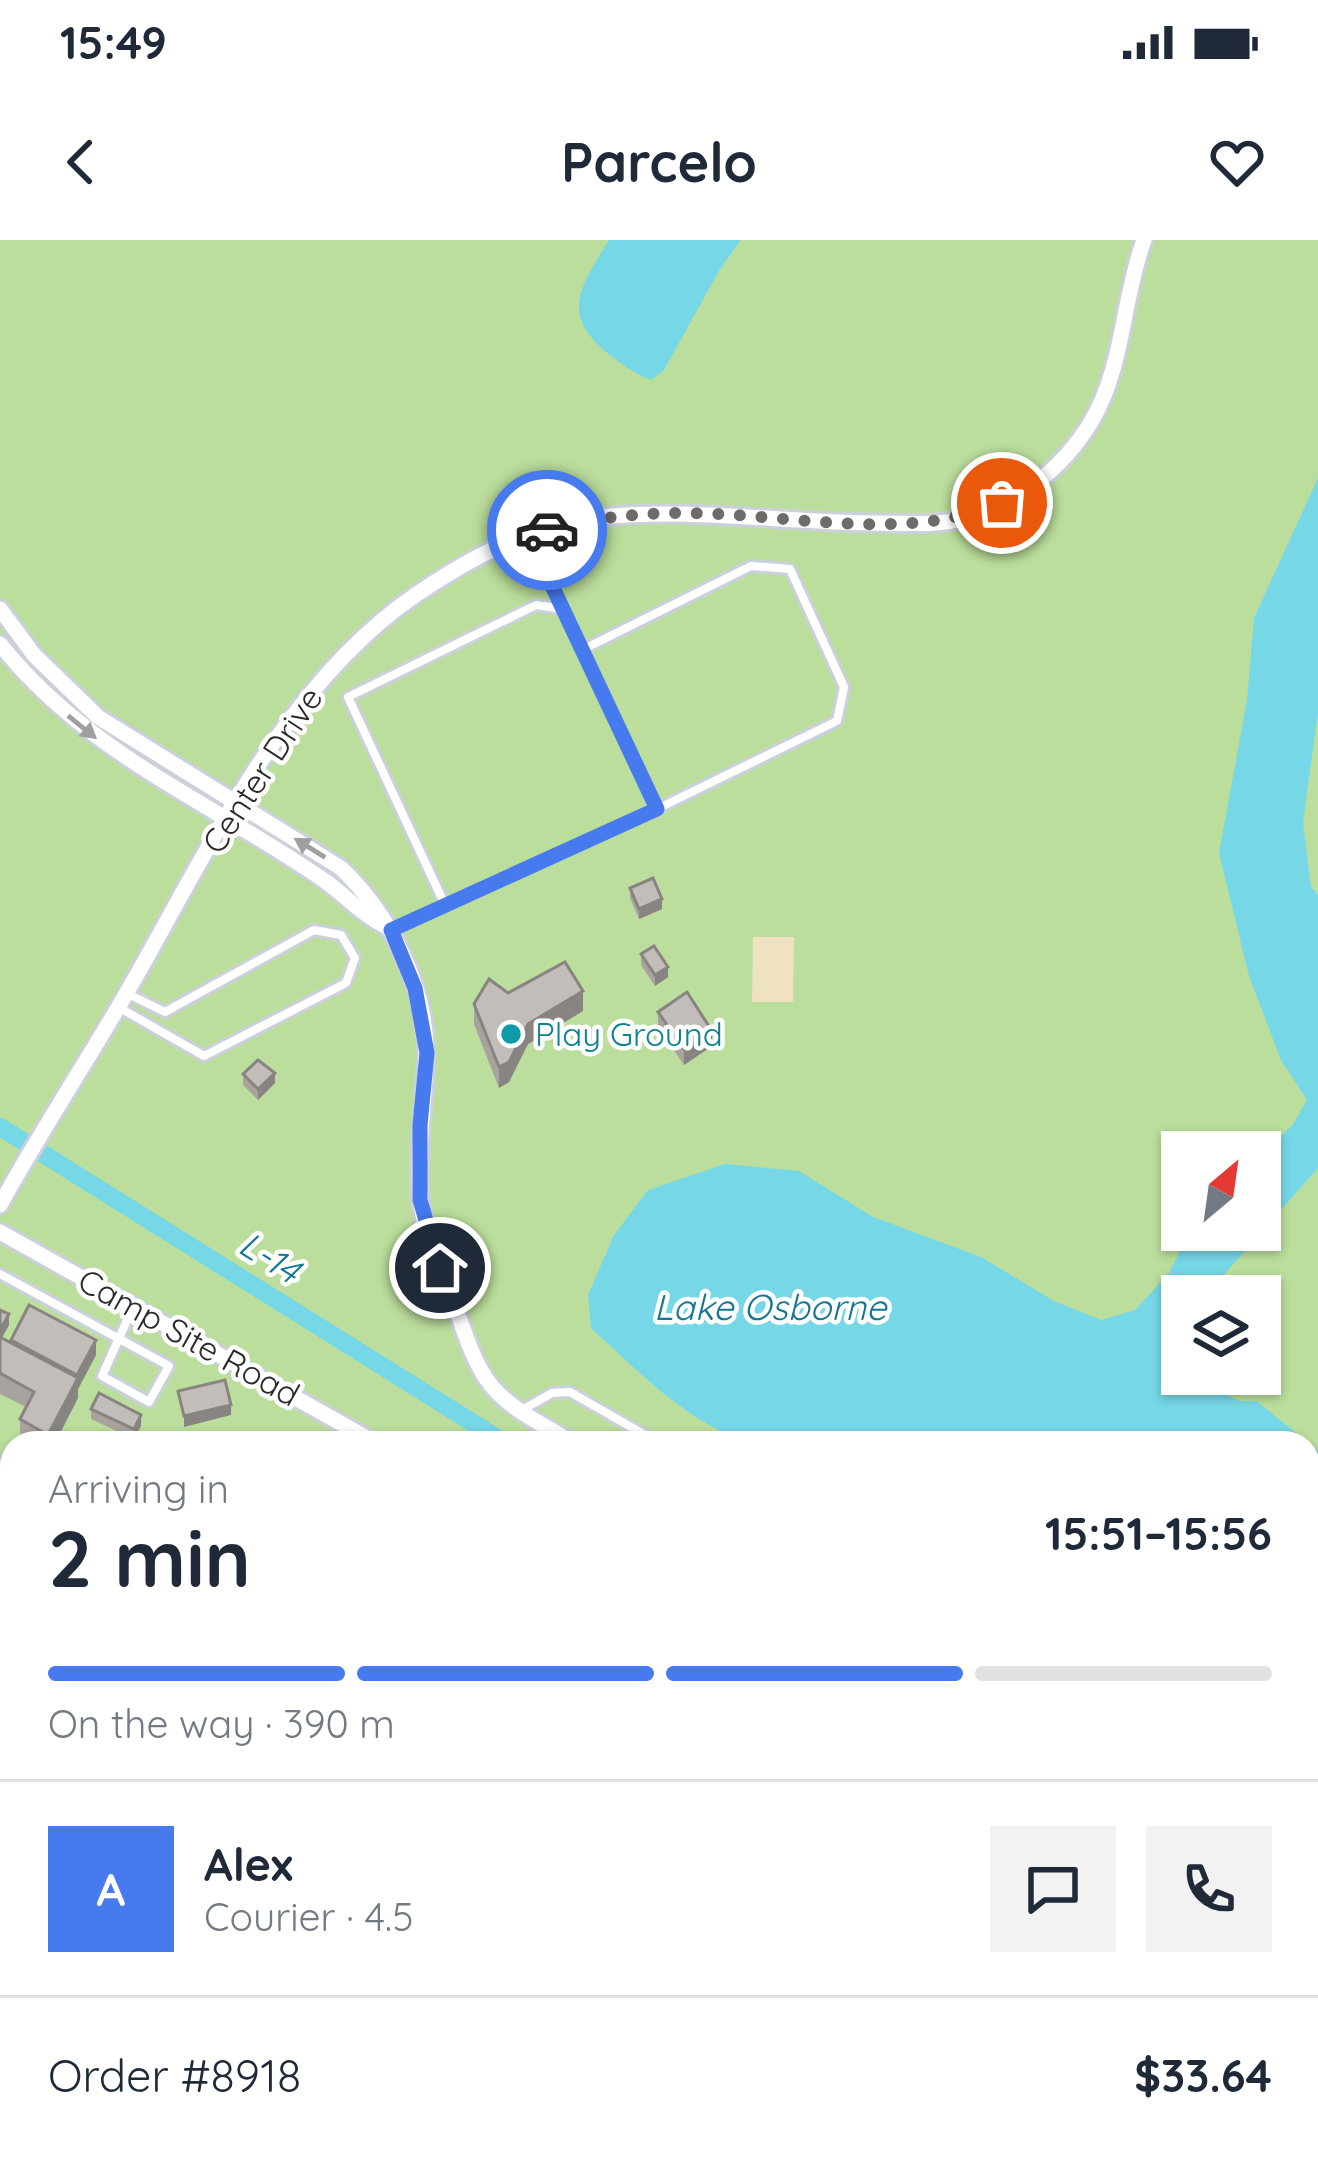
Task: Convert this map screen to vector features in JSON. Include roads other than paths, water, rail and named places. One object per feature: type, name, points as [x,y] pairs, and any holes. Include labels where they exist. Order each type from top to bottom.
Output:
[{"type":"street","name":"Center Drive","points":[[0,1205],[225,821],[318,680],[415,595],[510,539],[596,517],[686,513],[921,523],[964,519],[1002,503],[1048,474],[1092,420],[1112,377],[1144,240]]},
{"type":"street","points":[[0,609],[34,656],[98,718],[341,868],[391,930],[415,988],[427,1053],[420,1200],[440,1268],[472,1352],[496,1391],[554,1431]]},
{"type":"street","points":[[0,644],[60,709],[108,748],[327,882],[391,930]]},
{"type":"street","name":"Camp Site Road","points":[[0,1232],[355,1431]]},
{"type":"lane","points":[[510,539],[546,573],[657,809]]},
{"type":"lane","points":[[391,930],[836,722],[844,687],[790,569],[752,566],[582,650]]},
{"type":"lane","points":[[445,905],[349,697],[536,605],[562,609]]},
{"type":"lane","points":[[314,930],[341,935],[355,958],[346,983],[204,1056],[123,1000],[165,1012],[314,930]]},
{"type":"lane","points":[[0,1274],[119,1339],[169,1366],[149,1402],[102,1376],[119,1339],[134,1306]]},
{"type":"lane","points":[[522,1410],[552,1393],[570,1392],[637,1431]]},
{"type":"water","points":[[609,240],[741,240],[664,370],[651,380],[610,355],[584,327],[580,313],[583,286]]},
{"type":"water","name":"Lake Osborne","points":[[1318,478],[1318,712],[1303,822],[1311,887],[1318,895],[1318,1168],[1281,1210],[1281,1136],[1307,1100],[1281,1060],[1249,976],[1219,853],[1247,700],[1254,618]]},
{"type":"water","name":"Lake Osborne","points":[[725,1164],[799,1171],[873,1217],[981,1257],[1054,1301],[1101,1320],[1135,1310],[1161,1282],[1161,1395],[1227,1395],[1257,1401],[1294,1431],[721,1431],[666,1395],[591,1328],[588,1295],[614,1235],[648,1190]]},
{"type":"water","name":"Lake Osborne","points":[[1180,1251],[1245,1251],[1223,1275],[1169,1273]]},
{"type":"waterway","name":"L-14","points":[[0,1127],[486,1431]]},
{"type":"place","name":"Play Ground","points":[[511,1034]]}]
